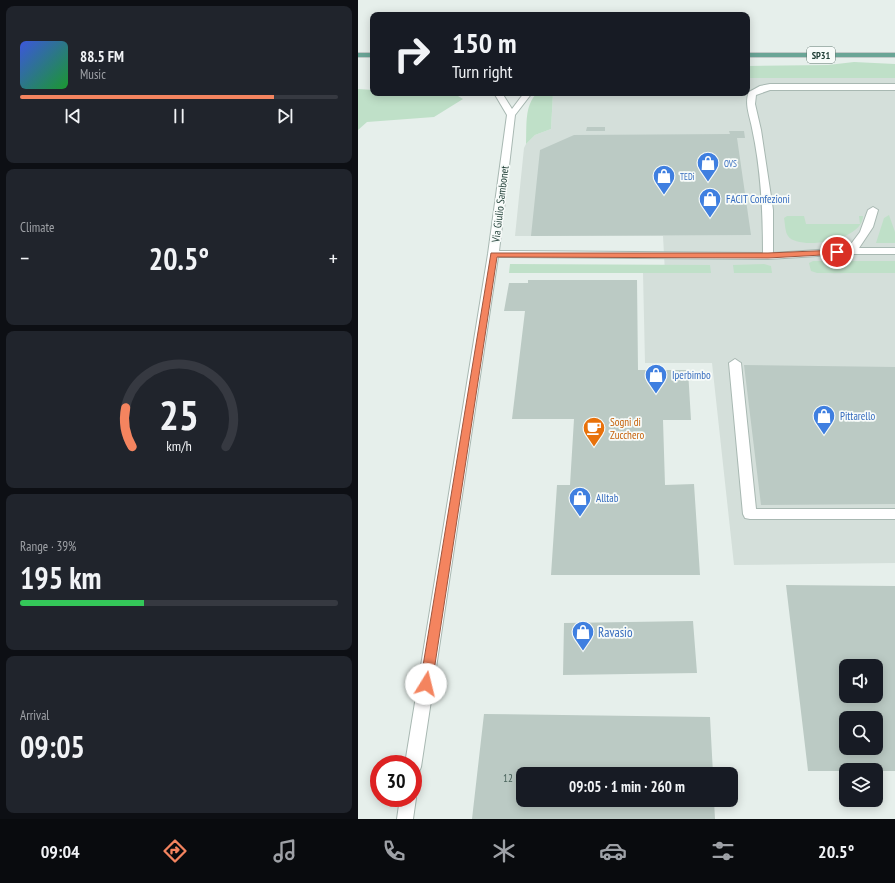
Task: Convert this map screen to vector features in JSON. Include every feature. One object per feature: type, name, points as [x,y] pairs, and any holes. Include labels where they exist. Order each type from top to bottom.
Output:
[{"type":"main road","points":[[358,55],[370,55]]},
{"type":"main road","name":"SP31","points":[[750,55],[895,55]]},
{"type":"street","points":[[768,256],[768,210],[757,130],[751,104],[752,94],[763,88],[770,87],[895,87]]},
{"type":"street","points":[[500,96],[511,115],[526,96]]},
{"type":"street","name":"Via Giulio Sambonet","points":[[415,755],[494,254],[511,115]]},
{"type":"street","points":[[851,251],[863,239],[870,223],[873,210]]},
{"type":"street","points":[[494,254],[768,256],[851,251],[895,251]]},
{"type":"street","points":[[735,363],[750,514],[895,514]]},
{"type":"street","points":[[405,819],[407,807]]},
{"type":"shaded area","points":[[750,78],[895,78],[895,563],[734,565],[712,363],[645,363],[643,273],[665,273],[663,236],[515,236],[524,148],[535,135],[551,129],[553,96],[750,96]]},
{"type":"green space","points":[[854,62],[895,64],[895,78],[750,78],[750,66],[828,65]]},
{"type":"green space","points":[[358,89],[370,90],[370,96],[458,96],[463,99],[434,117],[367,122],[358,130]]},
{"type":"green space","points":[[535,96],[553,96],[551,129],[535,135],[526,144],[526,123],[528,110]]},
{"type":"green space","points":[[889,215],[895,232],[895,243],[876,243],[884,218]]},
{"type":"green space","points":[[787,216],[804,216],[806,224],[860,224],[859,216],[863,216],[860,225],[853,232],[829,241],[804,243],[794,240],[788,236],[784,218]]},
{"type":"green space","points":[[813,261],[895,261],[895,273],[817,273],[811,271],[809,263]]},
{"type":"green space","points":[[510,264],[710,265],[711,273],[509,273]]},
{"type":"green space","points":[[764,264],[771,266],[772,273],[734,273],[733,265]]},
{"type":"building","points":[[587,127],[605,127],[605,131],[586,131]]},
{"type":"building","points":[[729,131],[744,131],[745,138],[737,138],[751,235],[531,236],[540,150],[574,135],[730,134]]},
{"type":"building","points":[[528,280],[637,280],[638,370],[688,370],[691,420],[663,420],[665,485],[694,484],[700,575],[551,575],[557,485],[570,485],[574,419],[512,419],[525,311],[504,311],[509,283],[528,283]]},
{"type":"building","name":"Pittarello","points":[[744,365],[895,367],[895,504],[761,505]]},
{"type":"building","points":[[786,585],[895,586],[895,771],[883,771],[883,763],[839,763],[839,771],[808,771]]},
{"type":"building","points":[[693,621],[697,673],[563,675],[564,623]]},
{"type":"building","points":[[484,714],[710,717],[713,767],[516,767],[516,807],[714,807],[715,819],[472,819]]},
{"type":"place","name":"OVS","points":[[708,182]]},
{"type":"place","name":"TEDi","points":[[664,196]]},
{"type":"place","name":"FACIT Confezioni","points":[[710,218]]},
{"type":"place","name":"Iperbimbo","points":[[656,394]]},
{"type":"place","name":"Pittarello","points":[[824,436]]},
{"type":"place","name":"Sogni di Zucchero","points":[[594,448]]},
{"type":"place","name":"Alltab","points":[[580,518]]},
{"type":"place","name":"Ravasio","points":[[583,652]]},
{"type":"route","points":[[426,684],[494,254],[768,256],[837,252]]}]
